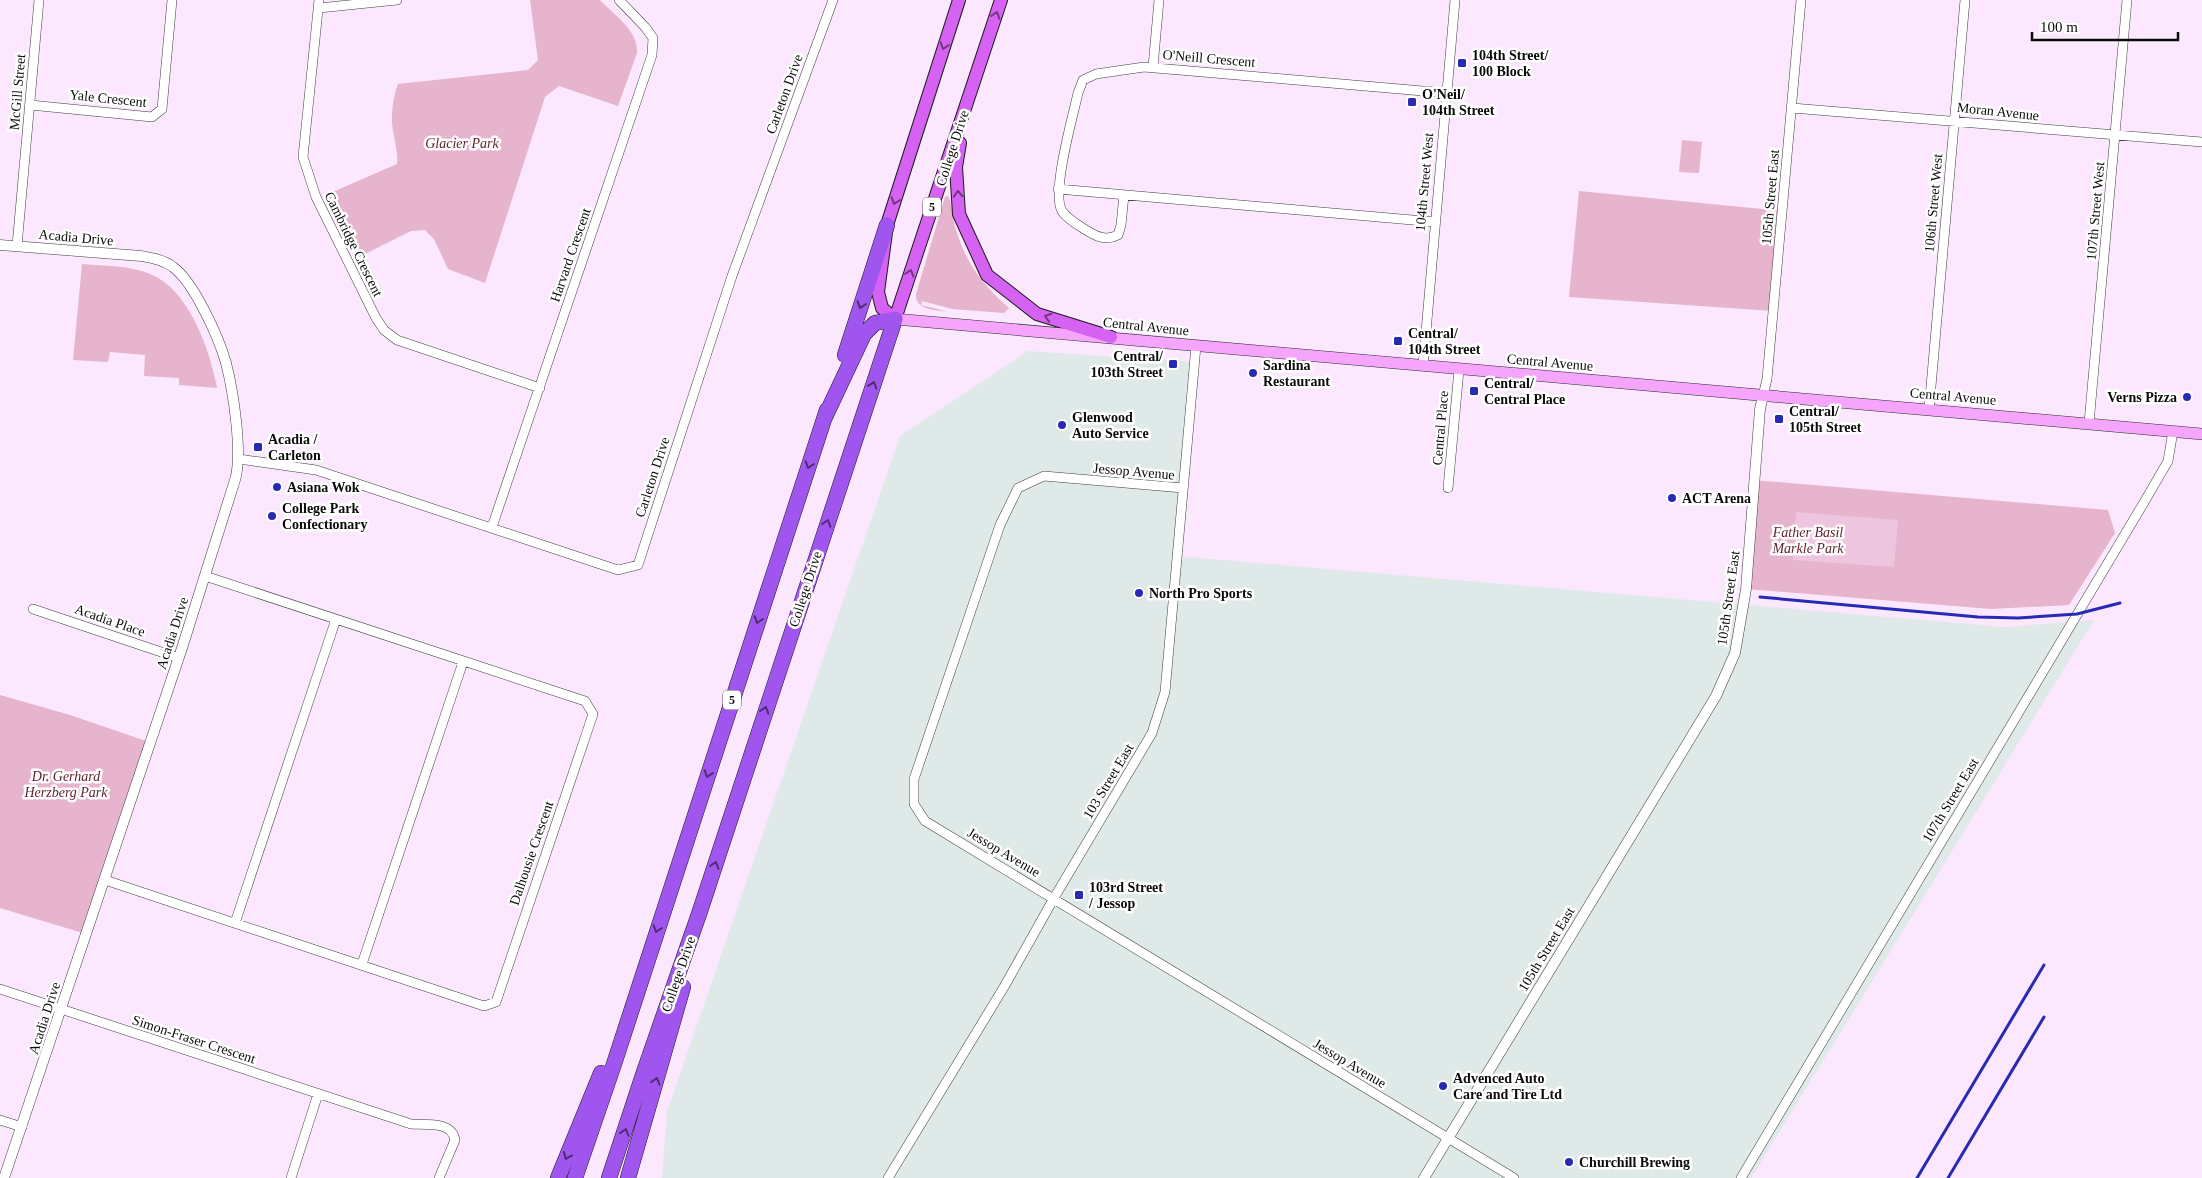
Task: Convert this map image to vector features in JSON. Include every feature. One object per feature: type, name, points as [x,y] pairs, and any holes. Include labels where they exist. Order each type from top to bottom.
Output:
[{"type":"highway","name":"5","points":[[575,1178],[614,1064],[887,225]]},
{"type":"highway","points":[[824,419],[864,334],[875,323],[895,319]]},
{"type":"highway","name":"College Drive","points":[[609,1178],[700,911],[895,319]]},
{"type":"highway","points":[[628,1178],[696,943],[700,911]]},
{"type":"highway","points":[[558,1178],[640,982]]},
{"type":"main road","name":"5","points":[[887,225],[959,0]]},
{"type":"main road","name":"College Drive","points":[[895,319],[1001,0]]},
{"type":"main road","points":[[970,95],[956,167],[959,214],[987,275],[1037,314],[1111,338]]},
{"type":"main road","points":[[887,225],[878,292],[882,308],[895,319]]},
{"type":"main road","name":"Central Avenue","points":[[895,319],[2202,434]]},
{"type":"street","name":"McGill Street","points":[[17,246],[39,0]]},
{"type":"street","name":"Yale Crescent","points":[[30,105],[152,117],[162,109],[172,0]]},
{"type":"street","points":[[319,4],[397,0]]},
{"type":"street","name":"Harvard Crescent","points":[[492,527],[652,55],[653,38],[619,0]]},
{"type":"street","points":[[1153,67],[1159,0]]},
{"type":"street","name":"104th Street West","points":[[1423,366],[1455,0]]},
{"type":"street","name":"105th Street East","points":[[1424,1178],[1716,696],[1735,653],[1748,572],[1760,412],[1767,379],[1802,0]]},
{"type":"street","name":"106th Street West","points":[[1929,409],[1965,0]]},
{"type":"street","name":"107th Street West","points":[[2089,423],[2127,0]]},
{"type":"street","name":"Carleton Drive","points":[[239,459],[316,470],[618,570],[638,565],[730,280],[831,2]]},
{"type":"street","name":"Cambridge Crescent","points":[[319,4],[303,157],[316,197],[376,318],[384,330],[397,340],[540,388]]},
{"type":"street","name":"O'Neill Crescent","points":[[1124,195],[1118,235],[1112,238],[1097,236],[1069,218],[1061,210],[1058,189],[1078,92],[1083,80],[1096,74],[1153,67],[1446,93]]},
{"type":"street","name":"Moran Avenue","points":[[1792,108],[2202,142]]},
{"type":"street","points":[[1058,189],[1435,222]]},
{"type":"street","name":"Acadia Drive","points":[[0,245],[141,256],[155,259],[177,271],[195,295],[222,351],[233,409],[239,459],[235,480],[205,576],[4,1178]]},
{"type":"street","name":"103 Street East","points":[[888,1178],[1004,987],[1054,898],[1152,733],[1165,692],[1196,346]]},
{"type":"street","name":"Central Place","points":[[1448,488],[1459,370]]},
{"type":"street","name":"107th Street East","points":[[1741,1178],[2146,499],[2168,460],[2173,431]]},
{"type":"street","name":"Jessop Avenue","points":[[1183,488],[1044,476],[1018,488],[1000,525],[914,779],[914,804],[925,821],[1514,1178]]},
{"type":"street","name":"Dalhousie Crescent","points":[[105,880],[484,1006],[496,1002],[588,732],[593,714],[584,701],[205,576]]},
{"type":"street","name":"Acadia Place","points":[[33,609],[178,658]]},
{"type":"street","points":[[235,923],[336,619]]},
{"type":"street","points":[[362,964],[463,662]]},
{"type":"street","name":"Simon-Fraser Crescent","points":[[0,988],[411,1124],[446,1127],[454,1134],[455,1140],[439,1178]]},
{"type":"street","points":[[290,1178],[318,1094]]},
{"type":"street","points":[[0,1120],[22,1127]]},
{"type":"shaded area","points":[[1028,351],[1193,362],[1177,556],[2004,627],[2094,620],[1751,1178],[662,1178],[667,1112],[900,436]]},
{"type":"green space","name":"Glacier Park","points":[[530,0],[600,0],[630,31],[637,45],[637,53],[618,106],[559,86],[545,97],[485,283],[448,269],[434,239],[425,230],[411,231],[359,257],[328,194],[397,164],[392,116],[394,97],[398,84],[528,70],[538,60]]},
{"type":"green space","points":[[1682,140],[1702,142],[1699,173],[1679,172]]},
{"type":"green space","points":[[1579,191],[1782,211],[1773,311],[1569,297]]},
{"type":"green space","points":[[948,196],[955,226],[965,254],[983,282],[1009,308],[1004,313],[952,309],[922,301],[921,305],[949,312],[933,310],[923,307],[919,304],[917,300],[916,294],[945,197]]},
{"type":"green space","points":[[82,264],[117,266],[142,271],[164,282],[176,293],[195,322],[203,339],[217,388],[179,385],[179,378],[144,376],[145,355],[110,352],[108,362],[73,360]]},
{"type":"green space","name":"Father Basil Markle Park","points":[[1754,480],[2108,510],[2115,533],[2069,605],[1991,609],[1746,589]]},
{"type":"green space","points":[[1796,512],[1898,520],[1894,567],[1793,560]]},
{"type":"green space","name":"Dr. Gerhard Herzberg Park","points":[[0,695],[70,715],[149,742],[86,934],[0,908]]},
{"type":"railway","points":[[1760,597],[1978,617],[2018,618],[2077,614],[2120,603]]},
{"type":"railway","points":[[1917,1178],[2044,965]]},
{"type":"railway","points":[[1948,1178],[2044,1017]]},
{"type":"place","name":"104th Street/ 100 Block","points":[[1462,63]]},
{"type":"place","name":"O'Neil/ 104th Street","points":[[1412,102]]},
{"type":"place","name":"Central/ 104th Street","points":[[1398,341]]},
{"type":"place","name":"Central/ 103th Street","points":[[1173,364]]},
{"type":"place","name":"Sardina Restaurant","points":[[1253,373]]},
{"type":"place","name":"Central/ Central Place","points":[[1474,391]]},
{"type":"place","name":"Verns Pizza","points":[[2187,397]]},
{"type":"place","name":"Central/ 105th Street","points":[[1779,419]]},
{"type":"place","name":"Glenwood Auto Service","points":[[1062,425]]},
{"type":"place","name":"Acadia / Carleton","points":[[258,447]]},
{"type":"place","name":"Asiana Wok","points":[[277,487]]},
{"type":"place","name":"ACT Arena","points":[[1672,498]]},
{"type":"place","name":"College Park Confectionary","points":[[272,516]]},
{"type":"place","name":"North Pro Sports","points":[[1139,593]]},
{"type":"place","name":"103rd Street / Jessop","points":[[1079,895]]},
{"type":"place","name":"Advenced Auto Care and Tire Ltd","points":[[1443,1086]]},
{"type":"place","name":"Churchill Brewing","points":[[1569,1162]]}]
